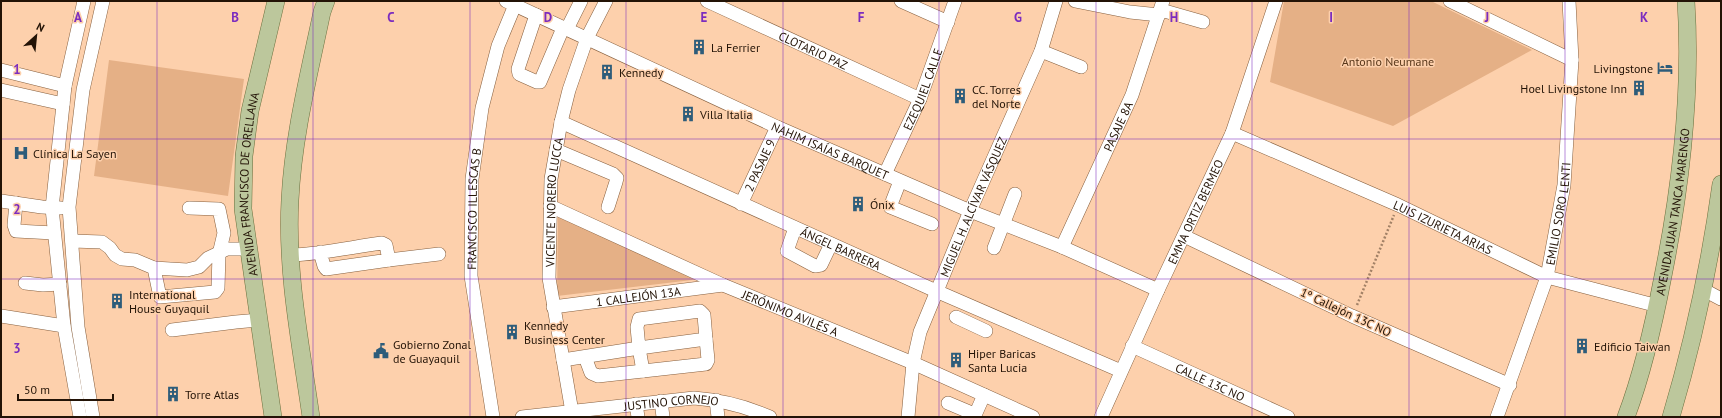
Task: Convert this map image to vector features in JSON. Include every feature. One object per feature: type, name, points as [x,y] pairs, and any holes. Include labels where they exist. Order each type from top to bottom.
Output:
[{"type":"main road","name":"AVENIDA FRANCISCO DE ORELLANA","points":[[273,417],[243,209],[244,156],[250,111],[276,1]]},
{"type":"main road","points":[[311,417],[290,256],[290,200],[294,152],[322,12],[326,1]]},
{"type":"main road","name":"AVENIDA JUAN TANCA MARENGO","points":[[1626,417],[1643,365],[1658,306],[1671,236],[1682,155],[1688,69],[1686,1]]},
{"type":"main road","points":[[1671,417],[1704,290],[1719,217],[1721,184]]},
{"type":"street","points":[[80,417],[64,326],[52,208],[64,86],[84,1]]},
{"type":"street","points":[[93,417],[78,327],[69,207],[83,90],[103,1]]},
{"type":"street","points":[[536,15],[518,69],[519,74],[540,82],[565,28],[581,1]]},
{"type":"street","name":"VICENTE NORERO LUCCA","points":[[572,412],[553,307],[550,278],[551,179],[561,122],[569,90],[587,38],[606,1]]},
{"type":"street","name":"CLOTARIO PAZ","points":[[707,1],[920,99]]},
{"type":"street","points":[[901,1],[948,22]]},
{"type":"street","name":"EZEQUIEL CALLE","points":[[885,174],[920,99],[955,1]]},
{"type":"street","name":"MIGUEL H. ALCÍVAR VÁSQUEZ","points":[[908,417],[913,363],[920,332],[970,211],[1041,52],[1056,1]]},
{"type":"street","points":[[1074,1],[1130,12],[1161,9],[1203,22]]},
{"type":"street","name":"EMMA ORTIZ BERMEO","points":[[1101,417],[1132,346],[1232,134],[1276,1]]},
{"type":"street","points":[[1450,1],[1572,60]]},
{"type":"street","name":"EMILIO SORO LENTI","points":[[1497,417],[1510,385],[1547,277],[1564,185],[1572,60],[1569,1]]},
{"type":"street","name":"NAHIM ISAÍAS BARQUET","points":[[511,3],[777,127],[970,211],[1062,247],[1158,290]]},
{"type":"street","name":"FRANCISCO ILLESCAS B","points":[[493,417],[471,276],[472,180],[483,102],[511,3]]},
{"type":"street","name":"PASAJE 8A","points":[[1062,247],[1132,95],[1161,9]]},
{"type":"street","points":[[1041,52],[1081,67]]},
{"type":"street","points":[[1,70],[64,86]]},
{"type":"street","points":[[1,90],[63,104]]},
{"type":"street","name":"ÁNGEL BARRERA","points":[[561,122],[969,306],[1121,371]]},
{"type":"street","name":"2 PASAJE 9","points":[[741,204],[777,127]]},
{"type":"street","name":"LUIS IZURIETA ARIAS","points":[[1232,134],[1398,205],[1547,277],[1658,306]]},
{"type":"street","points":[[556,150],[614,174],[617,178],[608,207]]},
{"type":"street","points":[[900,181],[890,207],[932,224]]},
{"type":"street","points":[[994,248],[1002,223],[1015,194]]},
{"type":"street","points":[[1,201],[52,208],[69,207]]},
{"type":"street","points":[[16,203],[14,225],[16,231],[54,233]]},
{"type":"street","name":"JERÓNIMO AVILÉS A","points":[[550,206],[723,285],[913,363],[1032,417]]},
{"type":"street","points":[[154,268],[160,297],[215,292],[218,288],[219,254],[224,233],[219,208],[189,208]]},
{"type":"street","points":[[795,228],[787,251],[816,266],[821,266],[831,244]]},
{"type":"street","name":"1º Callejón 13C NO","points":[[1184,236],[1352,316],[1510,385]]},
{"type":"street","points":[[72,241],[102,242],[110,248],[115,255],[122,259],[135,260],[154,268],[186,270],[199,267],[208,258],[227,249],[249,249]]},
{"type":"street","points":[[290,256],[308,255],[382,243],[386,244],[389,260]]},
{"type":"street","points":[[320,252],[326,269],[439,254]]},
{"type":"street","points":[[25,283],[60,284]]},
{"type":"street","name":"1 CALLEJÓN 13A","points":[[553,307],[723,285]]},
{"type":"street","points":[[1704,290],[1721,299]]},
{"type":"street","points":[[969,306],[960,319],[986,331]]},
{"type":"street","points":[[585,357],[591,373],[594,376],[598,376],[643,371],[706,364],[708,360],[703,312],[639,319],[637,327],[643,371]]},
{"type":"street","points":[[1,316],[64,326]]},
{"type":"street","points":[[172,330],[259,320]]},
{"type":"street","points":[[563,360],[639,348],[706,340]]},
{"type":"street","name":"CALLE 13C NO","points":[[1132,346],[1288,417]]},
{"type":"street","points":[[948,403],[974,414],[976,413],[984,395]]},
{"type":"street","name":"JUSTINO CORNEJO","points":[[522,417],[694,398],[716,400],[746,407],[770,417]]},
{"type":"street","points":[[716,400],[718,417]]},
{"type":"street","points":[[661,401],[663,417]]},
{"type":"street","points":[[636,404],[638,417]]},
{"type":"path","points":[[1352,316],[1398,205]]},
{"type":"green space","name":"Antonio Neumane","points":[[1284,1],[1431,1],[1532,50],[1393,126],[1270,82]]},
{"type":"green space","points":[[109,60],[244,79],[228,196],[94,176]]},
{"type":"green space","points":[[558,215],[701,279],[557,296]]},
{"type":"place","name":"La Ferrier","points":[[699,47]]},
{"type":"place","name":"Livingstone","points":[[1665,68]]},
{"type":"place","name":"Kennedy","points":[[607,72]]},
{"type":"place","name":"Hoel Livingstone Inn","points":[[1639,88]]},
{"type":"place","name":"CC. Torres del Norte","points":[[960,96]]},
{"type":"place","name":"Villa Italia","points":[[688,114]]},
{"type":"place","name":"Clínica La Sayen","points":[[21,153]]},
{"type":"place","name":"Ónix","points":[[858,204]]},
{"type":"place","name":"International House Guyaquil","points":[[117,301]]},
{"type":"place","name":"Kennedy Business Center","points":[[512,332]]},
{"type":"place","name":"Edificio Taiwan","points":[[1582,346]]},
{"type":"place","name":"Gobierno Zonal de Guayaquil","points":[[381,351]]},
{"type":"place","name":"Hiper Baricas Santa Lucia","points":[[956,360]]},
{"type":"place","name":"Torre Atlas","points":[[173,394]]}]
